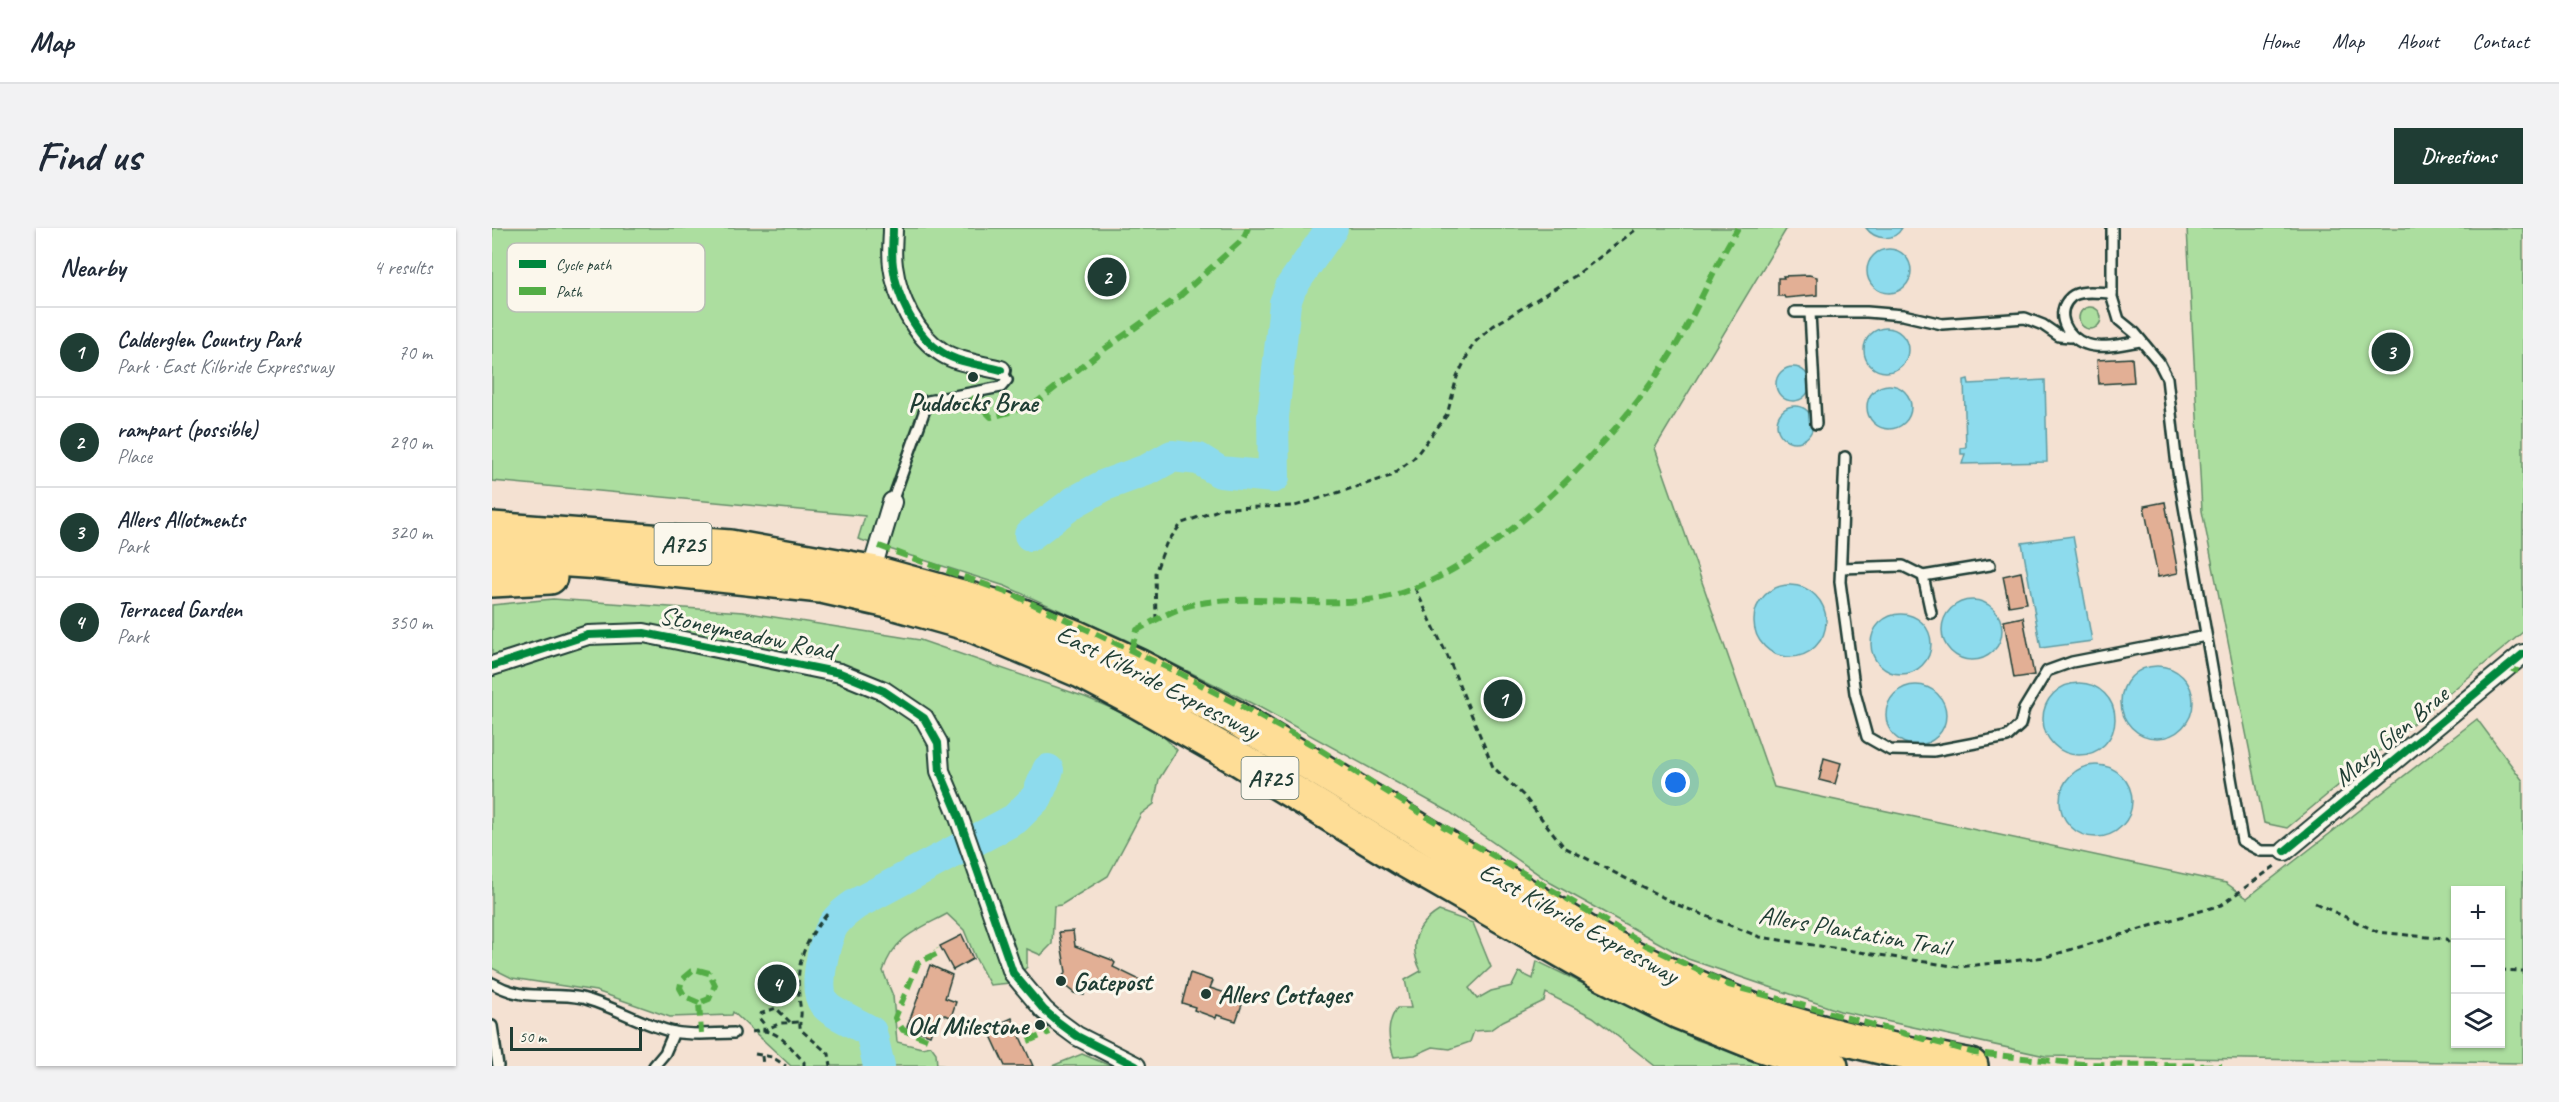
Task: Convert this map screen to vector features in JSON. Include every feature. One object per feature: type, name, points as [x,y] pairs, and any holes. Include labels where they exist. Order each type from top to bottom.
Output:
[{"type":"highway","name":"East Kilbride Expressway","points":[[492,530],[730,547],[872,572],[1005,609],[1075,637],[1138,666],[1232,716],[1582,929],[1666,974],[1784,1021],[1906,1054],[1971,1066]]},
{"type":"highway","name":"East Kilbride Expressway","points":[[492,555],[681,570],[821,586],[892,602],[970,624],[1081,671],[1241,760],[1403,859],[1605,975],[1679,1012],[1761,1045],[1831,1066]]},
{"type":"highway","points":[[492,580],[681,570]]},
{"type":"street","points":[[893,228],[893,265],[899,294],[910,317],[943,353],[1001,370]]},
{"type":"street","points":[[872,572],[892,502]]},
{"type":"street","name":"Stoneymeadow Road","points":[[492,666],[588,635],[644,633],[840,673],[884,691],[924,718],[938,743],[940,771],[956,810],[1012,973],[1044,1010],[1077,1036],[1136,1066]]},
{"type":"street","name":"Mary Glen Brae","points":[[2285,850],[2523,654]]},
{"type":"lane","points":[[2112,228],[2112,293],[2119,320],[2159,362],[2167,378],[2177,466],[2242,841],[2261,851],[2285,850]]},
{"type":"lane","points":[[2070,337],[2064,327],[2064,314],[2066,305],[2072,296],[2081,293],[2112,293]]},
{"type":"lane","points":[[1795,312],[1867,312],[1903,315],[1942,324],[2025,318],[2043,325],[2059,336],[2070,337],[2087,345],[2141,341]]},
{"type":"lane","points":[[1810,313],[1816,424]]},
{"type":"lane","points":[[892,502],[928,401],[1001,387],[1007,380],[1001,370]]},
{"type":"lane","points":[[1845,457],[1840,582],[1855,693],[1867,738],[1890,750],[1934,751],[2007,737],[2020,725],[2024,710],[2047,671],[2072,662],[2206,636]]},
{"type":"lane","points":[[1841,568],[1903,566],[1923,576],[1990,565]]},
{"type":"lane","points":[[1923,576],[1931,613]]},
{"type":"lane","points":[[492,983],[515,993],[537,997],[581,998],[617,1008],[674,1032],[734,1033]]},
{"type":"lane","points":[[492,1026],[498,1066]]},
{"type":"lane","points":[[654,1066],[665,1053],[674,1032]]},
{"type":"path","points":[[1156,620],[1155,573],[1166,544],[1182,523],[1224,508],[1295,506],[1390,476],[1414,458],[1447,415],[1456,377],[1473,345],[1493,326],[1575,276],[1638,228]]},
{"type":"path","points":[[2315,903],[2378,932],[2446,939],[2451,945]]},
{"type":"path","points":[[827,914],[809,938],[800,962],[797,988],[802,1014],[801,1030],[829,1054],[830,1066]]},
{"type":"path","points":[[2505,970],[2523,971]]},
{"type":"path","points":[[764,1030],[764,1024],[759,1018],[766,1010],[776,1008],[790,1022]]},
{"type":"path","points":[[764,1030],[768,1026],[800,1022]]},
{"type":"path","points":[[752,1032],[764,1030],[774,1033],[804,1062],[804,1066]]},
{"type":"path","points":[[755,1054],[772,1057],[786,1066]]},
{"type":"path","points":[[762,1056],[763,1066]]},
{"type":"green space","points":[[492,228],[1787,228],[1655,448],[1774,787],[2226,883],[2247,898],[2477,719],[2523,781],[2523,1063],[2045,1056],[1840,1011],[1688,959],[1551,883],[1448,811],[1261,708],[1124,639],[1005,586],[858,539],[865,516],[492,481]]},
{"type":"green space","points":[[2187,228],[2523,228],[2523,632],[2287,828],[2264,823],[2202,511]]},
{"type":"green space","points":[[2090,307],[2098,310],[2101,318],[2098,326],[2090,329],[2082,326],[2079,318],[2082,310]]},
{"type":"green space","points":[[553,599],[743,612],[920,640],[1085,697],[1153,726],[1177,750],[1159,779],[1154,804],[1141,814],[1108,876],[1061,905],[1054,906],[1052,944],[1041,955],[1027,949],[1027,967],[1010,983],[990,985],[964,930],[947,914],[916,930],[893,950],[883,971],[893,996],[897,1042],[922,1048],[931,1046],[936,1053],[937,1065],[948,1066],[791,1066],[733,1012],[732,1015],[670,1017],[596,991],[512,978],[492,968],[492,605]]},
{"type":"green space","points":[[1439,911],[1473,923],[1491,967],[1469,988],[1477,999],[1491,991],[1512,986],[1519,972],[1533,979],[1537,961],[1697,1040],[1775,1066],[1655,1066],[1593,1017],[1546,993],[1544,1001],[1490,1030],[1474,1031],[1470,1042],[1450,1049],[1433,1047],[1415,1055],[1394,1057],[1389,1038],[1391,1020],[1397,1008],[1411,1008],[1405,980],[1421,971],[1415,953],[1416,936],[1425,923]]},
{"type":"green space","points":[[1082,1054],[1111,1066],[1052,1066]]},
{"type":"water","points":[[1866,228],[1902,228],[1894,236],[1884,238],[1874,235]]},
{"type":"water","points":[[1889,249],[1898,250],[1905,255],[1910,262],[1910,280],[1905,287],[1898,292],[1889,293],[1880,292],[1873,287],[1868,280],[1867,271],[1868,262],[1873,255],[1880,250]]},
{"type":"water","points":[[1886,328],[1895,329],[1902,334],[1907,341],[1907,359],[1902,366],[1895,371],[1886,372],[1877,371],[1870,366],[1865,359],[1864,350],[1865,341],[1870,334],[1877,329]]},
{"type":"water","points":[[1793,367],[1805,372],[1810,384],[1805,396],[1793,401],[1781,396],[1776,384],[1781,372]]},
{"type":"water","points":[[1968,379],[1969,384],[2045,380],[2047,462],[1962,464],[1965,454],[1961,454],[1961,448],[1966,447],[1964,380]]},
{"type":"water","points":[[1889,385],[1898,386],[1905,391],[1910,398],[1910,416],[1905,423],[1898,428],[1889,429],[1880,428],[1873,423],[1868,416],[1867,407],[1868,398],[1873,391],[1880,386]]},
{"type":"water","points":[[1795,406],[1808,411],[1813,424],[1808,437],[1795,442],[1782,437],[1777,424],[1782,411]]},
{"type":"water","points":[[2073,536],[2092,641],[2041,648],[2022,543]]},
{"type":"water","points":[[1790,585],[1810,591],[1820,601],[1826,621],[1820,641],[1810,651],[1790,657],[1770,651],[1760,641],[1754,621],[1760,601],[1770,591]]},
{"type":"water","points":[[1966,600],[1978,600],[1989,605],[1997,613],[2002,630],[2000,642],[1989,655],[1978,660],[1966,660],[1955,655],[1947,647],[1942,636],[1942,624],[1947,613],[1955,605]]},
{"type":"water","points":[[1895,614],[1907,614],[1918,619],[1926,627],[1931,644],[1929,656],[1918,669],[1907,674],[1895,674],[1884,669],[1876,661],[1871,650],[1871,638],[1876,627],[1884,619]]},
{"type":"water","points":[[2157,666],[2177,672],[2187,682],[2193,702],[2187,722],[2177,732],[2157,738],[2137,732],[2127,722],[2121,702],[2127,682],[2137,672]]},
{"type":"water","points":[[2079,683],[2099,689],[2109,699],[2115,719],[2109,739],[2099,749],[2079,755],[2059,749],[2049,739],[2043,719],[2049,699],[2059,689]]},
{"type":"water","points":[[1910,685],[1922,685],[1933,690],[1941,698],[1946,715],[1944,727],[1933,740],[1922,745],[1910,745],[1899,740],[1891,732],[1886,721],[1886,709],[1891,698],[1899,690]]},
{"type":"water","points":[[2096,765],[2116,771],[2126,781],[2132,801],[2126,821],[2116,831],[2096,837],[2076,831],[2066,821],[2060,801],[2066,781],[2076,771]]},
{"type":"building","points":[[1809,275],[1817,277],[1817,295],[1785,298],[1778,296],[1778,278]]},
{"type":"building","points":[[2132,358],[2134,382],[2099,384],[2097,360]]},
{"type":"building","points":[[2165,502],[2178,573],[2158,577],[2144,506]]},
{"type":"building","points":[[2021,572],[2027,603],[2009,606],[2003,576]]},
{"type":"building","points":[[2023,617],[2034,675],[2014,678],[2004,621]]},
{"type":"building","points":[[1824,758],[1841,763],[1835,784],[1819,780]]},
{"type":"building","points":[[1073,931],[1075,946],[1112,960],[1115,963],[1113,967],[1140,980],[1132,994],[1108,983],[1102,992],[1086,985],[1084,995],[1074,993],[1059,981],[1066,972],[1059,932]]},
{"type":"building","points":[[962,935],[973,959],[953,970],[940,946]]},
{"type":"building","points":[[930,965],[952,975],[945,998],[956,1002],[951,1017],[938,1013],[930,1035],[907,1027]]},
{"type":"building","name":"Allers Cottages","points":[[1190,973],[1213,981],[1210,988],[1244,999],[1236,1021],[1217,1015],[1216,1018],[1182,1003]]},
{"type":"building","points":[[1012,1018],[1033,1066],[1005,1066],[988,1029]]},
{"type":"waterway","points":[[1030,535],[1074,502],[1105,485],[1149,469],[1172,456],[1199,459],[1220,472],[1274,477],[1273,417],[1285,303],[1291,287],[1332,228]]},
{"type":"waterway","points":[[879,1066],[871,1032],[833,1011],[821,997],[819,978],[825,947],[832,927],[856,904],[1015,819],[1037,797],[1048,770]]},
{"type":"marked path","points":[[971,397],[991,417],[1032,406],[1099,353],[1180,296],[1243,239],[1248,228]]},
{"type":"marked path","points":[[1131,650],[1137,630],[1184,607],[1214,601],[1237,600],[1353,602],[1376,599],[1417,587],[1459,566],[1502,537],[1544,502],[1583,464],[1648,387],[1681,337],[1738,228]]},
{"type":"marked path","points":[[879,546],[1014,595],[1181,674],[1311,744],[1424,815],[1646,945],[1729,985],[1975,1053],[2082,1064],[2222,1066]]},
{"type":"marked path","points":[[2507,667],[2523,673]]},
{"type":"marked path","points":[[927,1039],[903,1030],[895,1018],[918,963],[938,953],[936,949]]},
{"type":"marked path","points":[[699,1003],[685,997],[680,988],[682,979],[694,969],[709,973],[715,985],[709,999],[699,1003],[701,1033]]},
{"type":"marked path","points":[[1028,1041],[1050,1032]]},
{"type":"cycle path","points":[[893,228],[892,256],[895,278],[903,303],[924,337],[949,356],[1001,370]]},
{"type":"cycle path","points":[[492,666],[588,635],[644,633],[840,673],[884,691],[924,718],[938,743],[940,771],[956,809],[1013,973],[1044,1010],[1058,1022],[1077,1036],[1136,1066]]},
{"type":"cycle path","points":[[2285,851],[2523,654]]},
{"type":"place","name":"rampart (possible)","points":[[1107,277]]},
{"type":"place","name":"Allers Allotments","points":[[2391,352]]},
{"type":"place","name":"Puddocks Brae","points":[[973,377]]},
{"type":"place","name":"Calderglen Country Park","points":[[1503,699]]},
{"type":"place","name":"Gatepost","points":[[1061,981]]},
{"type":"place","name":"Terraced Garden","points":[[777,984]]},
{"type":"place","name":"Allers Cottages","points":[[1206,994]]},
{"type":"place","name":"Old Milestone","points":[[1040,1025]]}]
